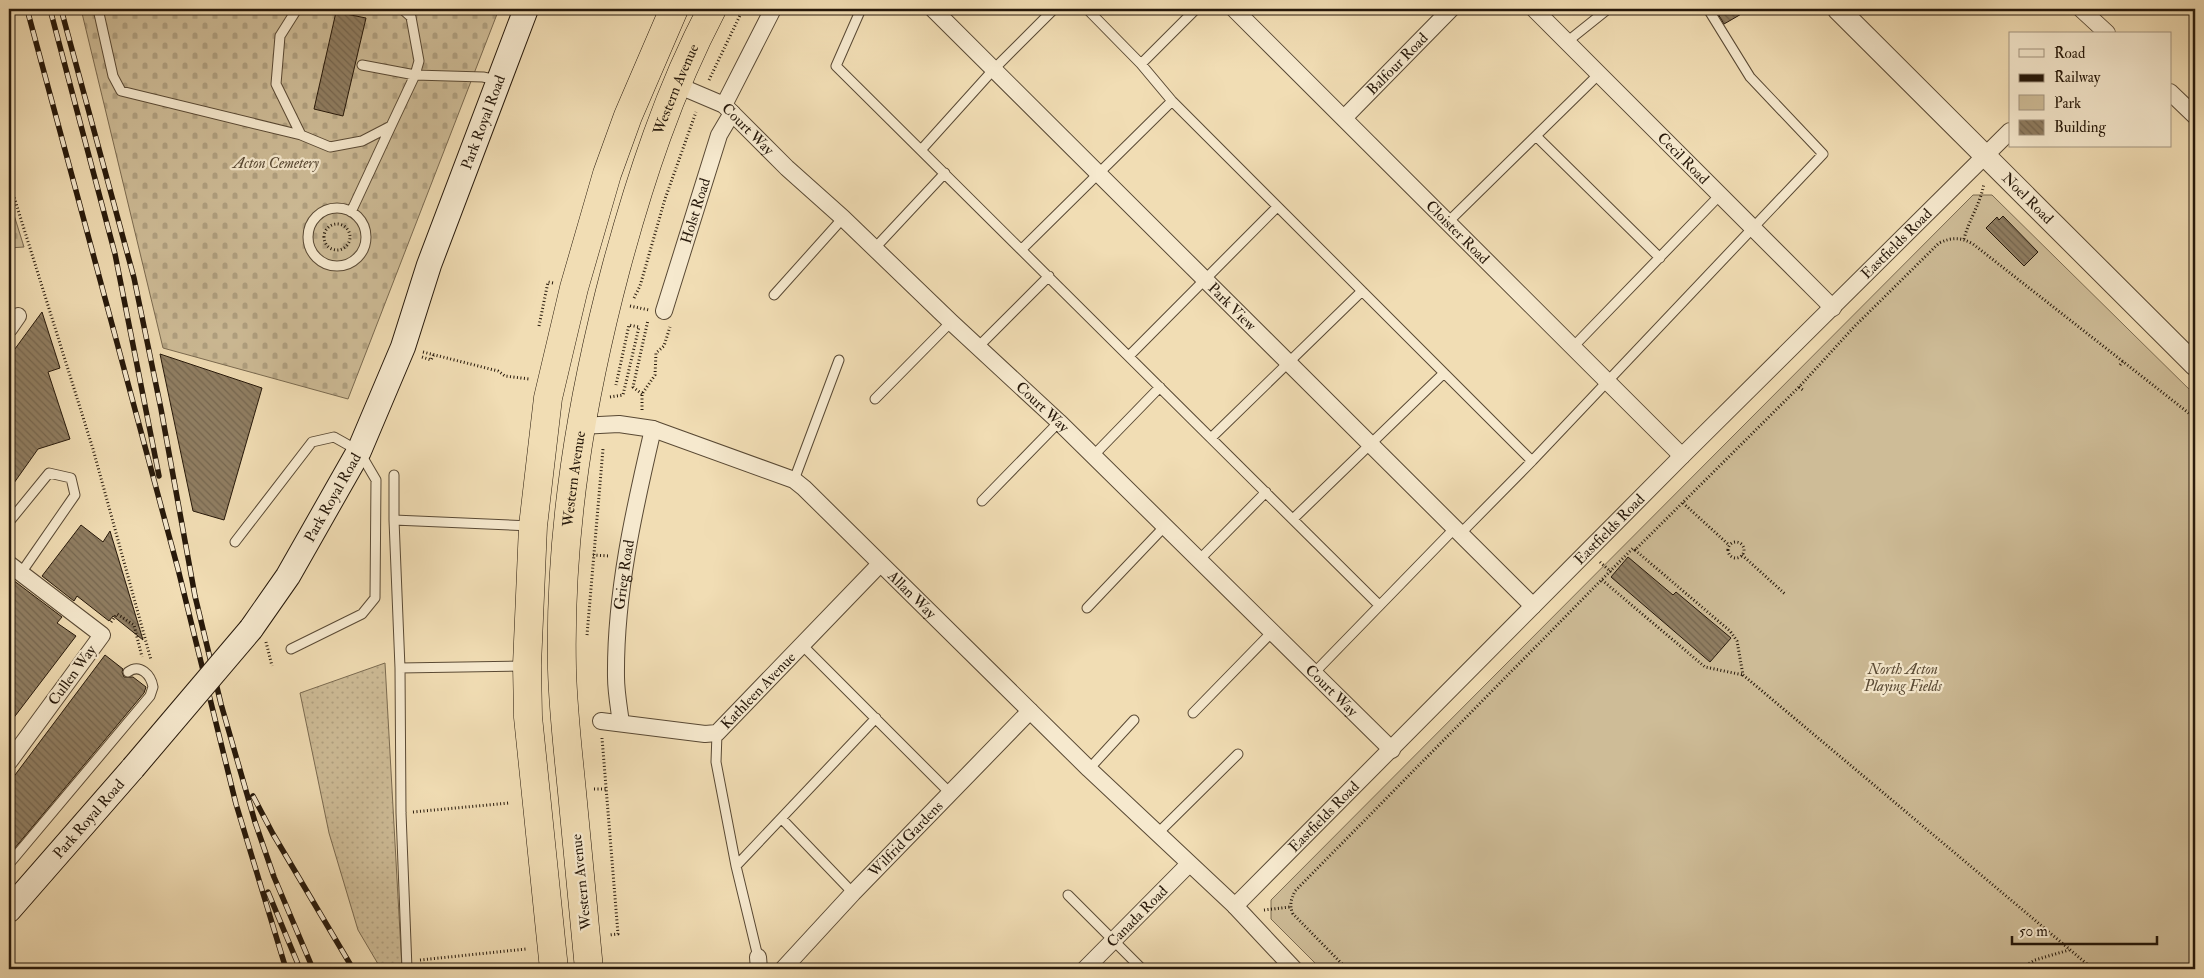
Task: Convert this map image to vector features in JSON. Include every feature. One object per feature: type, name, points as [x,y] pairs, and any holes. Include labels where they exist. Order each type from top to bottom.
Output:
[{"type":"highway","points":[[554,969],[528,717],[527,665],[534,526],[548,398],[589,232],[628,116],[674,9]]},
{"type":"highway","name":"Western Avenue","points":[[590,969],[565,720],[562,668],[566,536],[602,425],[600,329],[637,192],[659,126],[712,9]]},
{"type":"main road","name":"Park Royal Road","points":[[9,910],[133,768],[259,635],[288,576],[358,451],[410,351],[429,265],[526,9]]},
{"type":"street","name":"Holst Road","points":[[664,311],[728,109],[773,9]]},
{"type":"street","name":"Park View","points":[[933,9],[1534,606]]},
{"type":"street","name":"Cloister Road","points":[[1234,9],[1682,456]]},
{"type":"street","name":"Balfour Road","points":[[1344,118],[1450,9]]},
{"type":"street","name":"Cecil Road","points":[[1534,9],[1722,194],[1833,308]]},
{"type":"street","name":"Noel Road","points":[[1838,9],[1987,155],[2195,365]]},
{"type":"street","points":[[2081,9],[2106,32]]},
{"type":"street","name":"Court Way","points":[[678,85],[703,94],[728,109],[787,168],[844,218],[874,249],[1058,422],[1392,750]]},
{"type":"street","points":[[2172,94],[2195,116]]},
{"type":"street","name":"Eastfields Road","points":[[1235,906],[1682,456],[2009,132]]},
{"type":"street","name":"Allan Way","points":[[602,425],[647,428],[794,480],[1089,769],[1235,906],[1294,969]]},
{"type":"street","name":"Grieg Road","points":[[621,723],[616,678],[618,624],[626,558],[647,428]]},
{"type":"street","name":"Kathleen Avenue","points":[[601,721],[705,734],[717,733],[880,564]]},
{"type":"street","name":"Cullen Way","points":[[9,762],[102,635],[15,568]]},
{"type":"street","name":"Wilfrid Gardens","points":[[783,969],[852,893],[1030,712]]},
{"type":"street","name":"Canada Road","points":[[1085,969],[1189,864]]},
{"type":"lane","points":[[98,9],[113,76],[121,91],[301,135],[330,147],[362,142],[391,126]]},
{"type":"lane","points":[[297,9],[280,36],[276,84],[301,135]]},
{"type":"lane","points":[[351,212],[416,75],[419,61],[414,13],[402,9]]},
{"type":"lane","points":[[861,9],[836,66],[1379,605]]},
{"type":"lane","points":[[921,150],[994,70],[1054,9]]},
{"type":"lane","points":[[1087,9],[1141,64],[1172,101],[1532,461]]},
{"type":"lane","points":[[1141,64],[1196,9]]},
{"type":"lane","points":[[1568,42],[1608,9]]},
{"type":"lane","points":[[1314,673],[1379,605],[1532,461],[1755,228],[1823,154],[1750,77],[1708,9]]},
{"type":"lane","points":[[362,65],[416,75],[482,77],[498,80]]},
{"type":"lane","points":[[1448,222],[1600,73]]},
{"type":"lane","points":[[1022,249],[1172,101]]},
{"type":"lane","points":[[1536,136],[1660,258]]},
{"type":"lane","points":[[874,249],[945,173]]},
{"type":"lane","points":[[1573,347],[1722,194]]},
{"type":"lane","points":[[1129,356],[1278,207]]},
{"type":"lane","points":[[334,208],[351,212],[360,219],[364,227],[365,246],[361,254],[346,265],[328,265],[319,261],[308,244],[310,225],[324,211],[334,208]]},
{"type":"lane","points":[[774,295],[844,218]]},
{"type":"lane","points":[[978,347],[1049,276]]},
{"type":"lane","points":[[1211,438],[1362,291]]},
{"type":"lane","points":[[875,399],[951,322]]},
{"type":"lane","points":[[794,480],[839,360]]},
{"type":"lane","points":[[1293,519],[1444,373]]},
{"type":"lane","points":[[1093,456],[1160,387]]},
{"type":"lane","points":[[982,501],[1058,422]]},
{"type":"lane","points":[[235,542],[312,442],[334,437],[358,451],[376,480],[375,598],[362,614],[291,649]]},
{"type":"lane","points":[[9,522],[49,473],[71,478],[75,495],[15,568]]},
{"type":"lane","points":[[394,475],[406,965]]},
{"type":"lane","points":[[1199,560],[1266,492]]},
{"type":"lane","points":[[394,520],[534,526]]},
{"type":"lane","points":[[1087,608],[1165,526]]},
{"type":"lane","points":[[1193,713],[1272,632]]},
{"type":"lane","points":[[801,644],[950,793]]},
{"type":"lane","points":[[400,668],[527,665]]},
{"type":"lane","points":[[9,864],[150,696],[153,687],[148,673],[139,668],[128,672]]},
{"type":"lane","points":[[736,866],[876,718]]},
{"type":"lane","points":[[1089,769],[1134,720]]},
{"type":"lane","points":[[717,733],[716,762],[736,866],[758,963]]},
{"type":"lane","points":[[1157,834],[1238,754]]},
{"type":"lane","points":[[782,819],[852,893]]},
{"type":"lane","points":[[1068,895],[1142,969]]},
{"type":"path","name":"Western Avenue","points":[[642,394],[633,387],[650,311],[630,306],[640,286],[664,204],[703,94],[742,9]]},
{"type":"path","points":[[1964,239],[1967,226],[1982,195],[1987,155]]},
{"type":"path","points":[[9,181],[93,449],[146,642]]},
{"type":"path","points":[[335,224],[347,228],[350,241],[345,248],[337,250],[328,248],[324,240],[324,231],[327,228],[335,224]]},
{"type":"path","points":[[1347,969],[1293,914],[1290,908],[1290,900],[1295,891],[1633,548],[1635,550],[1683,503],[1928,253],[1948,239],[1964,239],[1982,250],[2195,418]]},
{"type":"path","points":[[1928,253],[1931,256]]},
{"type":"path","points":[[647,428],[642,394],[654,375],[656,353],[664,346],[670,324],[664,311]]},
{"type":"path","points":[[610,398],[623,395],[639,327],[629,325],[616,385]]},
{"type":"path","points":[[410,351],[434,354],[500,370],[505,376],[529,380]]},
{"type":"path","points":[[410,351],[431,360],[434,354]]},
{"type":"path","points":[[2120,365],[2123,361]]},
{"type":"path","points":[[1799,386],[1803,390]]},
{"type":"path","name":"Western Avenue","points":[[587,642],[602,425]]},
{"type":"path","points":[[1683,503],[1729,544]]},
{"type":"path","points":[[1729,544],[1740,543],[1743,547],[1742,555]]},
{"type":"path","points":[[1729,544],[1728,553],[1730,556],[1738,558],[1742,555]]},
{"type":"path","points":[[1635,550],[1730,631],[1737,641],[1743,676]]},
{"type":"path","points":[[1742,555],[1785,594]]},
{"type":"path","points":[[1602,580],[1705,667],[1743,676],[2093,969]]},
{"type":"path","points":[[116,614],[134,625],[142,658]]},
{"type":"path","points":[[259,635],[272,666]]},
{"type":"path","points":[[601,721],[618,934],[606,936]]},
{"type":"path","points":[[590,790],[606,788]]},
{"type":"path","points":[[401,813],[509,802]]},
{"type":"path","points":[[406,965],[526,949]]},
{"type":"path","points":[[2020,969],[2036,960],[2070,950]]},
{"type":"green space","name":"Acton Cemetery","points":[[81,9],[499,9],[348,399],[163,348]]},
{"type":"green space","name":"North Acton Playing Fields","points":[[1973,195],[1992,195],[2195,395],[2195,969],[1321,969],[1271,919],[1271,900]]},
{"type":"green space","points":[[9,199],[24,247],[9,248]]},
{"type":"green space","points":[[385,663],[402,969],[381,969],[358,930],[329,833],[300,693]]},
{"type":"building","points":[[1715,9],[1750,9],[1724,24]]},
{"type":"building","points":[[336,12],[366,18],[343,116],[314,109]]},
{"type":"building","points":[[2003,216],[2038,252],[2024,266],[1986,228],[1997,217],[1999,220]]},
{"type":"building","points":[[42,312],[60,368],[48,372],[70,439],[38,449],[9,490],[9,357]]},
{"type":"building","points":[[160,354],[262,388],[224,520],[193,511]]},
{"type":"building","points":[[81,525],[103,542],[110,531],[143,640],[113,616],[109,621],[77,596],[74,601],[42,576]]},
{"type":"building","points":[[1628,557],[1673,595],[1676,592],[1731,638],[1710,662],[1611,577]]},
{"type":"building","points":[[9,577],[62,617],[57,623],[76,636],[9,724]]},
{"type":"building","points":[[105,655],[123,669],[124,677],[133,677],[146,687],[144,693],[9,855],[9,783]]},
{"type":"railway","points":[[27,9],[178,569],[236,804],[286,969]]},
{"type":"railway","points":[[50,9],[115,254],[159,476]]},
{"type":"railway","points":[[61,9],[134,278],[161,409],[195,596],[221,704],[255,822],[274,877],[313,969]]},
{"type":"railway","points":[[253,796],[273,834],[353,969]]},
{"type":"railway","points":[[268,892],[300,969]]}]
